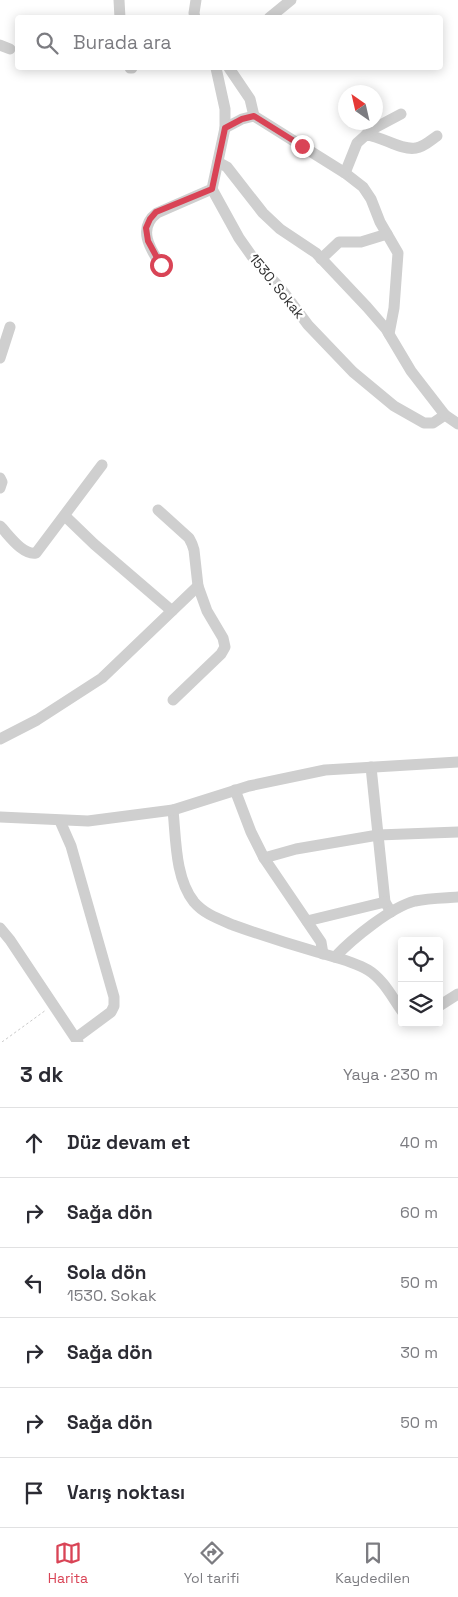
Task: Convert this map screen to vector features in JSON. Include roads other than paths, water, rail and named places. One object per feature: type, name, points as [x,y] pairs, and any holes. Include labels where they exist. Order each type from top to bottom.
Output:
[{"type":"street","points":[[120,0],[120,15]]},
{"type":"street","points":[[194,15],[196,0]]},
{"type":"street","points":[[273,15],[291,0]]},
{"type":"street","points":[[229,70],[250,99],[254,116],[345,173],[363,187],[371,199],[398,253],[394,308],[389,334]]},
{"type":"street","points":[[161,265],[148,241],[146,228],[150,219],[156,212],[212,189],[225,128],[225,108],[216,71]]},
{"type":"street","points":[[345,173],[357,143],[369,131],[401,114]]},
{"type":"street","points":[[225,128],[242,119],[254,116]]},
{"type":"street","points":[[366,135],[382,138],[403,147],[416,148],[437,136]]},
{"type":"street","points":[[218,162],[227,167],[263,213],[280,229],[308,246],[367,307],[389,334],[411,371],[445,415],[458,424]]},
{"type":"street","name":"1530. Sokak","points":[[212,189],[256,262],[282,290],[308,325],[353,372],[394,406],[424,423],[433,423],[445,415]]},
{"type":"street","points":[[322,259],[339,242],[361,242],[387,234]]},
{"type":"street","points":[[0,358],[10,327]]},
{"type":"street","points":[[0,526],[25,551],[34,554],[39,552],[102,465]]},
{"type":"street","points":[[0,478],[2,482],[0,488]]},
{"type":"street","points":[[158,510],[191,541],[194,550],[198,586],[207,611],[223,638],[224,647],[220,654],[173,700]]},
{"type":"street","points":[[65,516],[94,544],[172,611]]},
{"type":"street","points":[[0,739],[37,720],[102,678],[198,586]]},
{"type":"street","points":[[0,817],[88,821],[173,810],[235,790],[326,770],[458,762]]},
{"type":"street","points":[[371,767],[388,907]]},
{"type":"street","points":[[235,790],[251,832],[264,858],[321,942],[323,954]]},
{"type":"street","points":[[173,810],[180,868],[188,890],[194,902],[200,908],[209,915],[246,930],[335,957],[369,970],[382,982],[398,1005]]},
{"type":"street","points":[[0,928],[55,1004],[77,1040],[111,1012],[114,1006],[114,998],[71,846],[60,821]]},
{"type":"street","points":[[264,858],[296,849],[378,835],[458,832]]},
{"type":"street","points":[[306,921],[415,901],[458,897]]},
{"type":"street","points":[[335,957],[388,907]]},
{"type":"street","points":[[443,1003],[458,994]]}]
